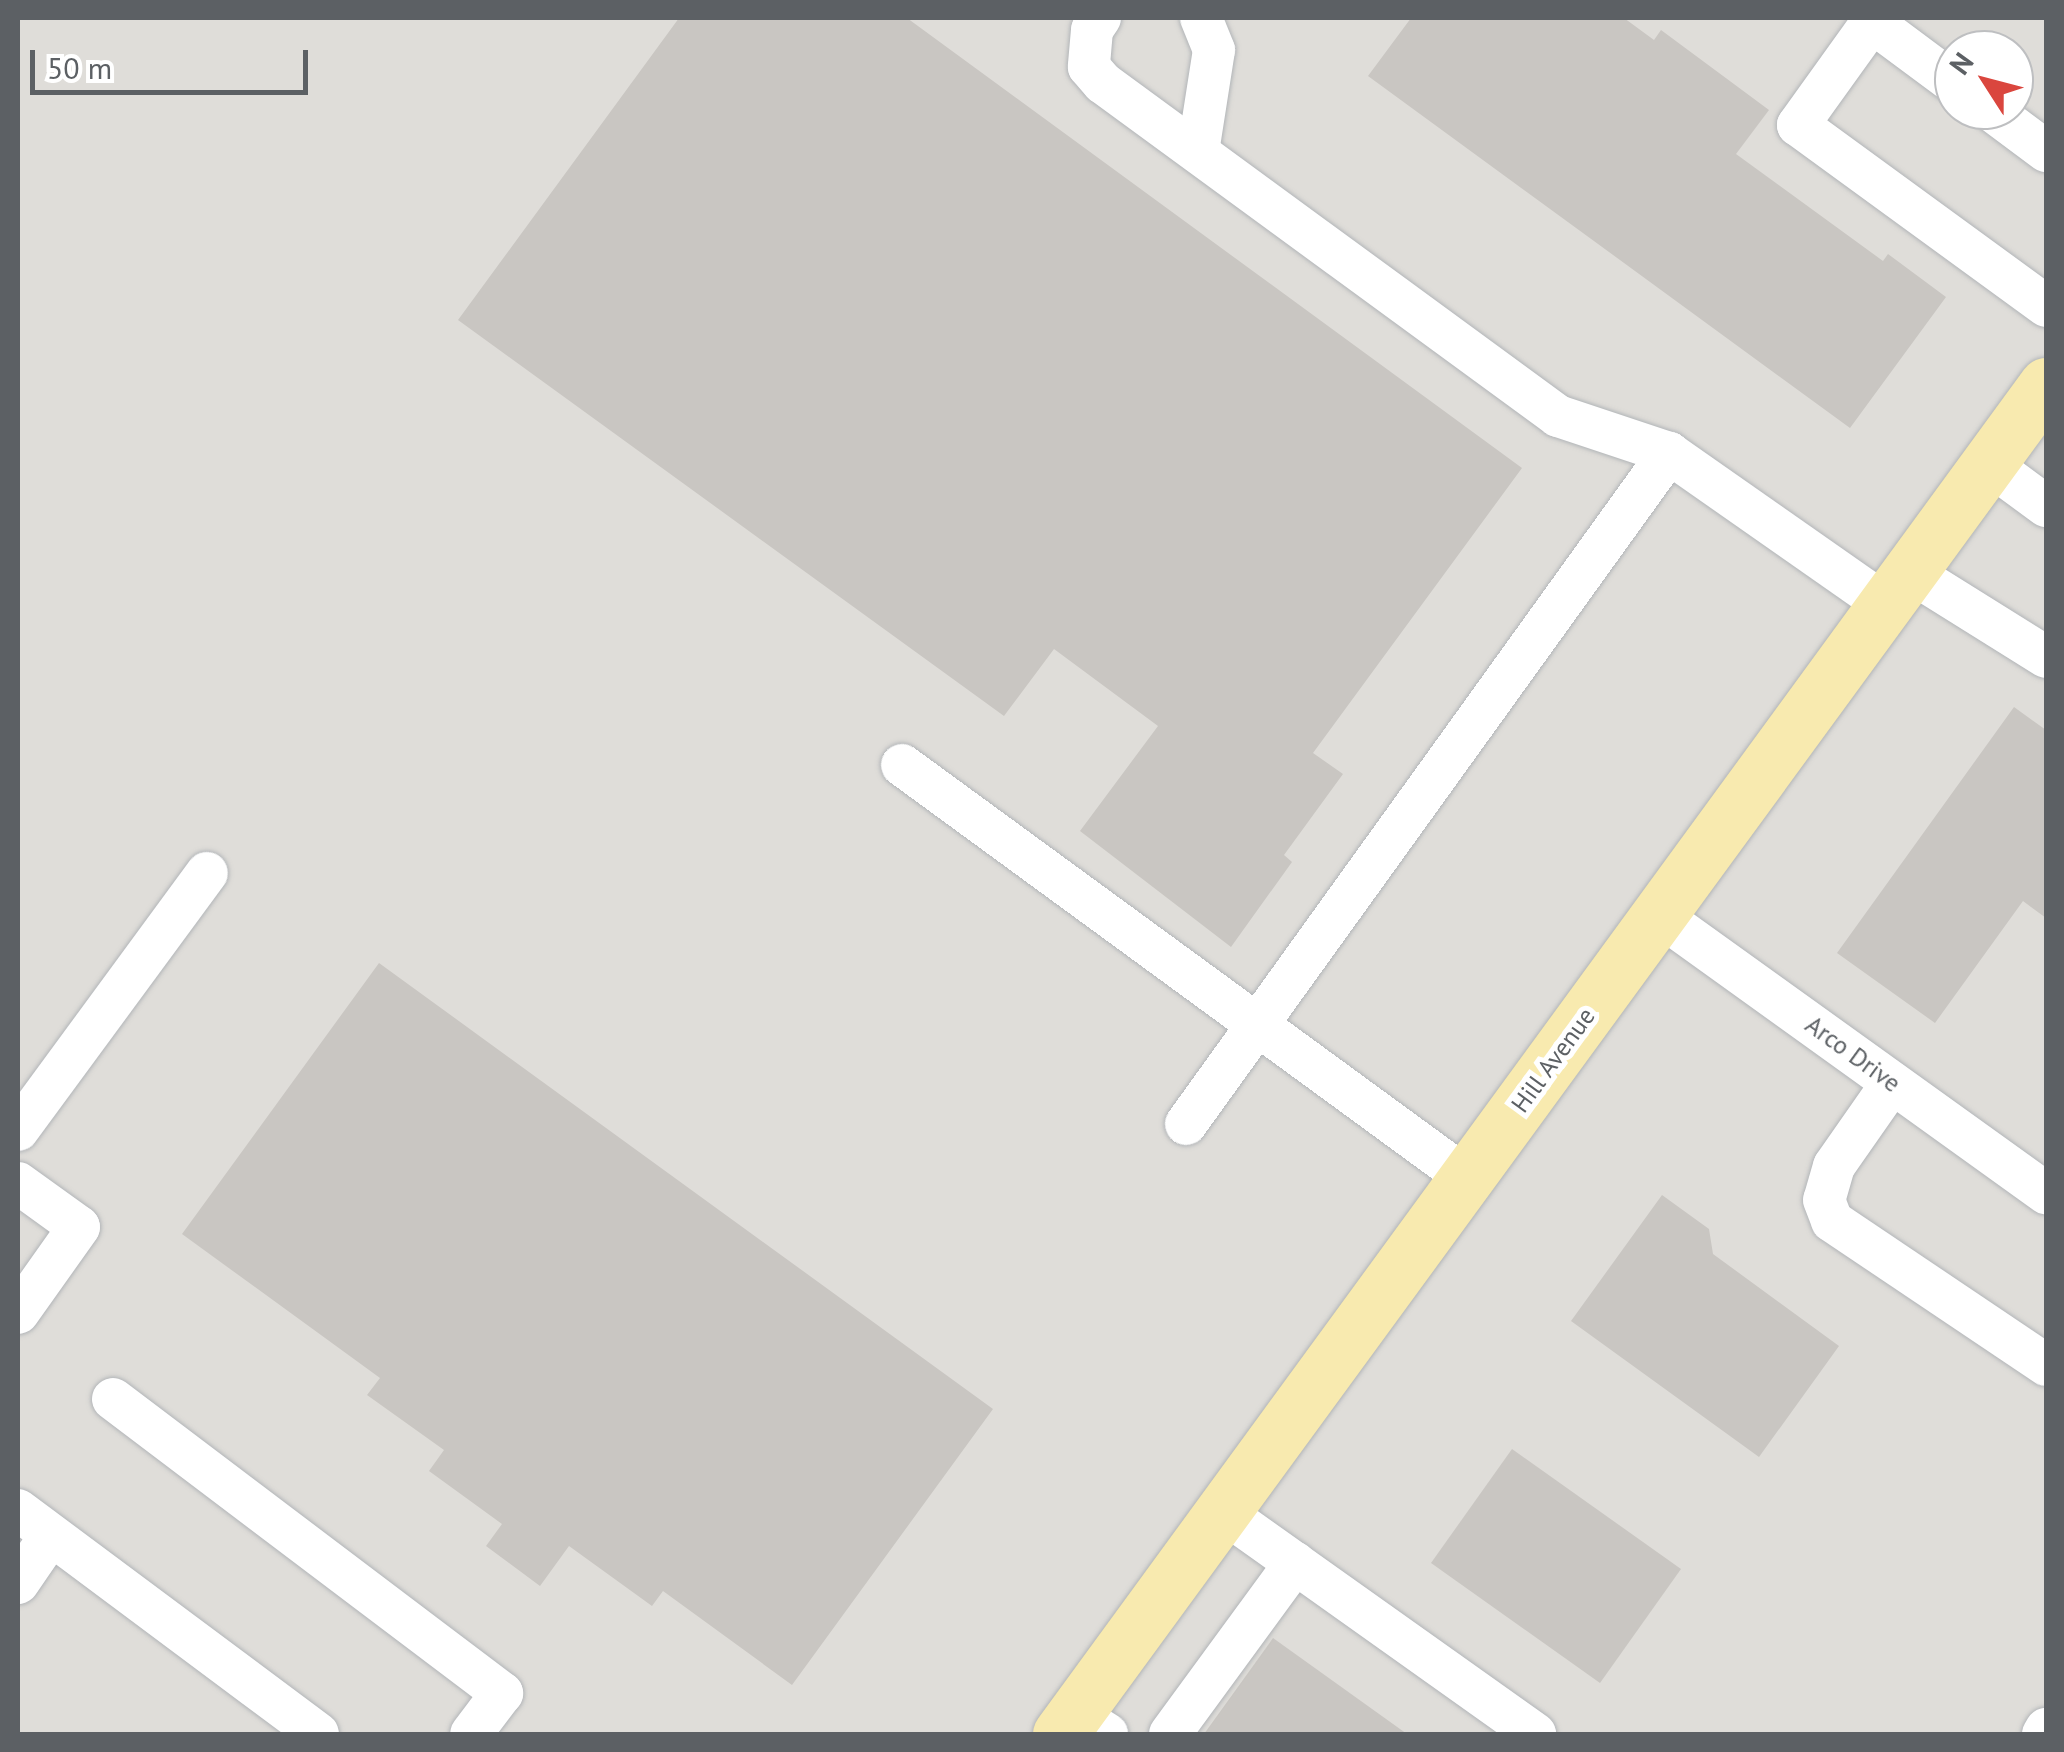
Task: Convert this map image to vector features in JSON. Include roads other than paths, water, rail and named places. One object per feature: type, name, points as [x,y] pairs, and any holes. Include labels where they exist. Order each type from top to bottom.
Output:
[{"type":"main road","name":"Hill Avenue","points":[[1081,1728],[1222,1512],[2046,384]]},
{"type":"street","points":[[1100,18],[1092,30],[1089,67],[1198,152],[1558,416],[1668,452],[1898,588],[2046,657]]},
{"type":"street","points":[[1198,152],[1214,50],[1201,18]]},
{"type":"street","points":[[1934,68],[1872,22],[1798,125],[2046,306]]},
{"type":"street","points":[[2018,130],[2046,151]]},
{"type":"street","points":[[1186,1124],[1668,452]]},
{"type":"street","points":[[1989,464],[2046,506]]},
{"type":"street","points":[[902,765],[1467,1178]]},
{"type":"street","points":[[18,1130],[207,874]]},
{"type":"street","name":"Arco Drive","points":[[1658,915],[2046,1194]]},
{"type":"street","points":[[1892,1083],[1834,1166],[1824,1200],[1832,1221],[2046,1364]]},
{"type":"street","points":[[18,1182],[79,1228],[18,1312]]},
{"type":"street","points":[[113,1398],[502,1693],[471,1734]]},
{"type":"street","points":[[1222,1512],[1535,1734]]},
{"type":"street","points":[[18,1582],[34,1522],[318,1734]]},
{"type":"street","points":[[1170,1734],[1295,1563]]}]
